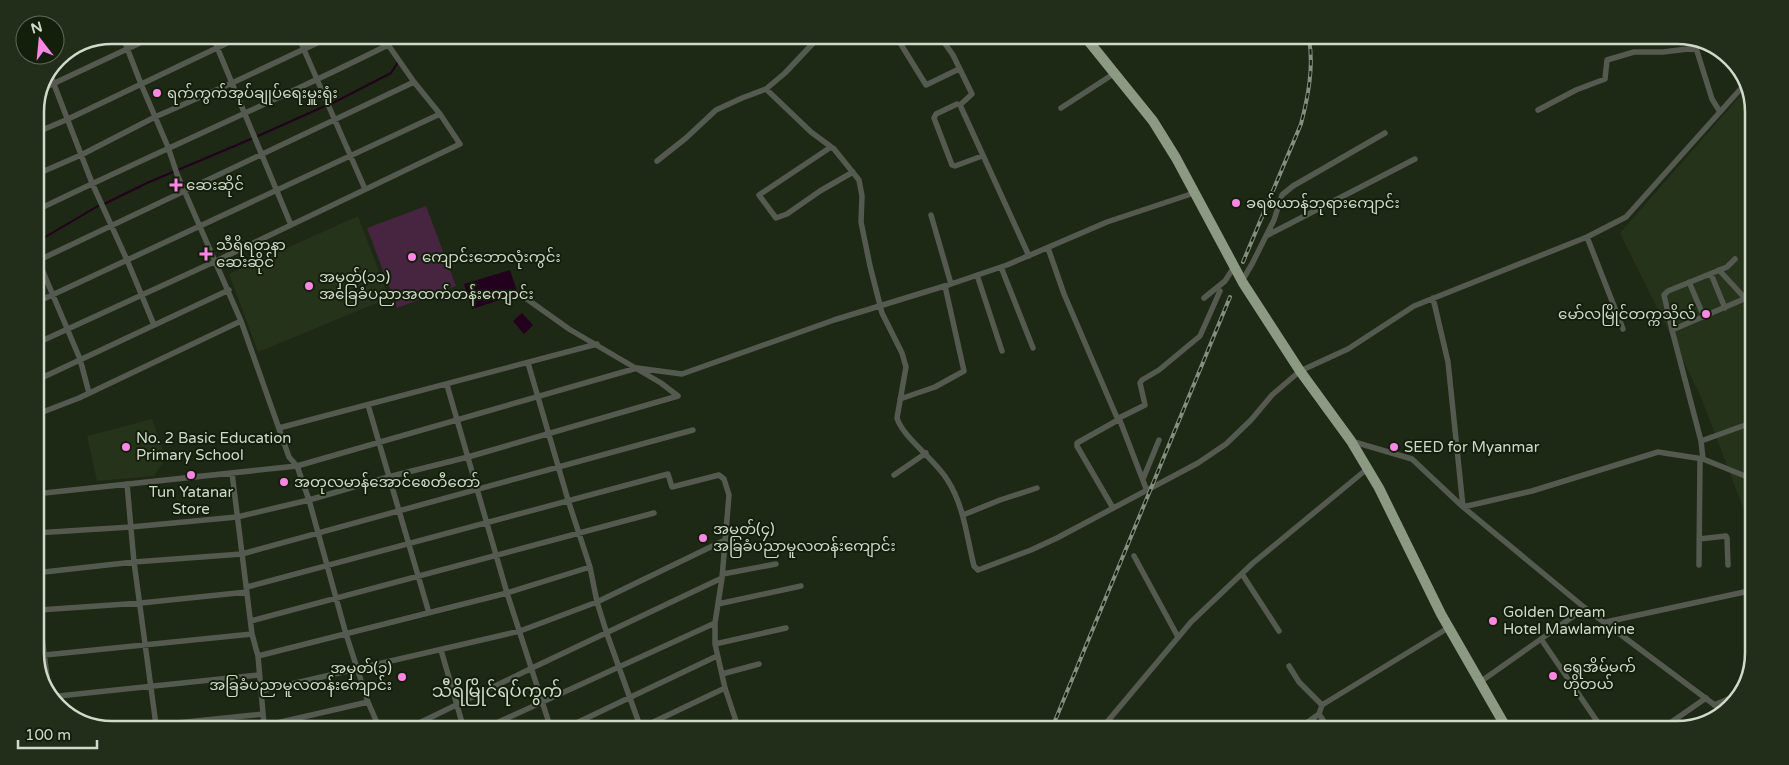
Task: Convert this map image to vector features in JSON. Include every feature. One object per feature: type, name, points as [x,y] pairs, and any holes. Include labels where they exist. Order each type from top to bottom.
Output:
[{"type":"highway","points":[[1091,44],[1154,121],[1242,281],[1300,371],[1351,441],[1379,488],[1448,628],[1502,721]]},
{"type":"street","points":[[126,44],[176,171],[229,290],[289,457],[297,466],[309,500],[346,634],[375,721]]},
{"type":"street","points":[[49,85],[140,44]]},
{"type":"street","points":[[215,44],[290,225]]},
{"type":"street","points":[[44,129],[226,44]]},
{"type":"street","points":[[302,44],[365,189]]},
{"type":"street","points":[[44,171],[81,155],[155,117],[315,44]]},
{"type":"street","points":[[657,161],[686,138],[716,110],[766,90],[812,44]]},
{"type":"street","points":[[901,44],[926,85],[959,69]]},
{"type":"street","points":[[945,44],[972,94],[960,105],[957,104],[936,114],[934,118],[952,165],[955,166],[982,156]]},
{"type":"street","points":[[44,207],[168,147],[318,80],[388,45],[460,144],[216,261],[44,340]]},
{"type":"street","points":[[1538,110],[1576,90],[1605,79],[1607,60],[1634,52],[1663,52],[1696,48],[1712,99],[1720,112]]},
{"type":"street","points":[[1061,108],[1115,73]]},
{"type":"street","points":[[52,79],[66,120],[101,205],[127,260],[154,325]]},
{"type":"street","points":[[44,258],[414,82]]},
{"type":"street","points":[[766,90],[811,132],[831,147],[845,161],[859,180],[862,196],[861,222],[870,266],[882,313],[902,353],[906,368],[897,418],[898,422],[907,435],[926,453],[948,480],[957,497],[963,515],[974,566],[980,570],[1057,538],[1198,463],[1226,444],[1251,420],[1272,395],[1300,371],[1348,349],[1414,306],[1586,237],[1626,216],[1741,89]]},
{"type":"street","points":[[960,105],[1028,256]]},
{"type":"street","points":[[44,300],[440,114]]},
{"type":"street","points":[[1242,281],[1274,220],[1282,195],[1385,133]]},
{"type":"street","points":[[831,147],[759,195],[776,218],[787,214],[852,172]]},
{"type":"street","points":[[1266,236],[1415,159]]},
{"type":"street","points":[[44,493],[297,466],[637,368],[682,374],[834,320],[1001,267],[1107,222],[1194,193]]},
{"type":"street","points":[[900,399],[935,387],[964,371],[948,285],[931,215]]},
{"type":"street","points":[[1586,237],[1624,329]]},
{"type":"street","points":[[1048,248],[1064,294],[1147,490]]},
{"type":"street","points":[[1699,565],[1702,459],[1700,441],[1664,295],[1668,291],[1727,267],[1735,259]]},
{"type":"street","points":[[1001,267],[1033,348]]},
{"type":"street","points":[[1204,298],[1225,280],[1234,267]]},
{"type":"street","points":[[1672,330],[1724,308],[1744,297],[1719,270]]},
{"type":"street","points":[[1711,274],[1724,308]]},
{"type":"street","points":[[977,275],[1002,351]]},
{"type":"street","points":[[44,277],[80,360],[90,393]]},
{"type":"street","points":[[1689,282],[1704,317]]},
{"type":"street","points":[[44,377],[229,290]]},
{"type":"street","points":[[1113,508],[1076,446],[1077,443],[1119,418],[1145,406],[1140,383],[1200,336],[1220,291]]},
{"type":"street","points":[[44,532],[238,517],[468,457],[678,396],[637,368],[569,329],[524,297]]},
{"type":"street","points":[[1434,298],[1448,362],[1463,507]]},
{"type":"street","points":[[44,411],[90,393],[241,321]]},
{"type":"street","points":[[279,428],[597,344]]},
{"type":"street","points":[[528,363],[578,533],[590,567],[606,634],[638,721]]},
{"type":"street","points":[[447,385],[508,593],[548,721]]},
{"type":"street","points":[[368,405],[429,613]]},
{"type":"street","points":[[1700,441],[1745,426]]},
{"type":"street","points":[[44,572],[134,562],[242,554],[693,430]]},
{"type":"street","points":[[1143,479],[1159,440]]},
{"type":"street","points":[[1351,441],[1412,459],[1463,507],[1585,608],[1718,708]]},
{"type":"street","points":[[1463,507],[1532,491],[1658,452],[1702,459],[1745,476]]},
{"type":"street","points":[[894,474],[926,453]]},
{"type":"street","points":[[1108,721],[1191,622],[1242,574],[1367,469]]},
{"type":"street","points":[[232,473],[252,634],[258,656],[264,721]]},
{"type":"street","points":[[44,610],[141,603],[247,590],[409,543],[668,474],[672,486],[719,475],[724,478],[729,495],[715,644],[735,721]]},
{"type":"street","points":[[127,484],[134,562],[156,721]]},
{"type":"street","points":[[963,515],[1036,488]]},
{"type":"street","points":[[251,620],[654,514]]},
{"type":"street","points":[[1699,539],[1726,536],[1728,565]]},
{"type":"street","points":[[262,691],[520,631],[597,602],[725,540]]},
{"type":"street","points":[[1134,556],[1178,637]]},
{"type":"street","points":[[425,721],[722,576],[776,564]]},
{"type":"street","points":[[258,656],[508,593],[590,567]]},
{"type":"street","points":[[1242,574],[1279,631]]},
{"type":"street","points":[[718,604],[801,586]]},
{"type":"street","points":[[1606,622],[1745,592]]},
{"type":"street","points":[[1480,682],[1585,608]]},
{"type":"street","points":[[500,721],[716,623]]},
{"type":"street","points":[[715,644],[786,628]]},
{"type":"street","points":[[1309,721],[1319,714],[1322,706],[1448,628]]},
{"type":"street","points":[[46,672],[44,655],[252,634]]},
{"type":"street","points":[[1541,639],[1597,721]]},
{"type":"street","points":[[441,650],[461,721]]},
{"type":"street","points":[[581,721],[717,656]]},
{"type":"street","points":[[722,674],[759,664]]},
{"type":"street","points":[[1289,666],[1299,682],[1322,706]]},
{"type":"street","points":[[59,696],[259,675]]},
{"type":"street","points":[[656,721],[725,688]]},
{"type":"street","points":[[1673,721],[1706,698]]},
{"type":"street","points":[[1714,705],[1726,700]]},
{"type":"street","points":[[285,721],[368,702]]},
{"type":"street","points":[[188,721],[263,714]]},
{"type":"street","points":[[1319,714],[1324,721]]},
{"type":"shaded area","name":"မော်လမြိုင်တက္ကသိုလ်","points":[[1742,93],[1745,107],[1745,512],[1700,395],[1620,233]]},
{"type":"shaded area","name":"ကျောင်းဘောလုံးကွင်း","points":[[426,206],[456,286],[397,308],[367,228]]},
{"type":"shaded area","name":"အမှတ်(၁၁) အခြေခံပညာအထက်တန်းကျောင်း","points":[[358,216],[389,298],[258,352],[229,274]]},
{"type":"shaded area","points":[[510,270],[518,294],[472,309],[464,284]]},
{"type":"shaded area","points":[[522,313],[533,325],[524,334],[513,321]]},
{"type":"shaded area","name":"No. 2 Basic Education Primary School","points":[[152,419],[166,458],[154,476],[97,481],[87,436]]},
{"type":"waterway","points":[[331,104],[391,73],[398,62]]},
{"type":"waterway","points":[[258,136],[325,106]]},
{"type":"waterway","points":[[104,204],[147,183],[251,139]]},
{"type":"waterway","points":[[44,238],[98,206]]},
{"type":"railway","points":[[1243,262],[1301,124],[1310,82],[1309,44]]},
{"type":"railway","points":[[1055,721],[1230,297]]},
{"type":"place","name":"ရက်ကွက်အုပ်ချုပ်ရေးမှူးရုံး","points":[[157,93]]},
{"type":"place","name":"ဆေးဆိုင်","points":[[176,185]]},
{"type":"place","name":"ခရစ်ယာန်ဘုရားကျောင်း","points":[[1236,203]]},
{"type":"place","name":"သီရိရတနာ ဆေးဆိုင်","points":[[206,254]]},
{"type":"place","name":"ကျောင်းဘောလုံးကွင်း","points":[[412,257]]},
{"type":"place","name":"အမှတ်(၁၁) အခြေခံပညာအထက်တန်းကျောင်း","points":[[309,286]]},
{"type":"place","name":"မော်လမြိုင်တက္ကသိုလ်","points":[[1706,314]]},
{"type":"place","name":"No. 2 Basic Education Primary School","points":[[126,447]]},
{"type":"place","name":"SEED for Myanmar","points":[[1394,447]]},
{"type":"place","name":"Tun Yatanar Store","points":[[191,475]]},
{"type":"place","name":"အတုလမာန်အောင်စေတီတော်","points":[[284,482]]},
{"type":"place","name":"အမှတ်(၄) အခြခံပညာမူလတန်းကျောင်း","points":[[703,538]]},
{"type":"place","name":"Golden Dream Hotel Mawlamyine","points":[[1493,621]]},
{"type":"place","name":"ရွှေအိမ်မက် ဟိုတယ်","points":[[1553,676]]},
{"type":"place","name":"အမှတ်(၁) အခြခံပညာမူလတန်းကျောင်း","points":[[402,677]]},
{"type":"district","name":"သီရိမြိုင်ရပ်ကွက်","points":[[497,691]]}]
